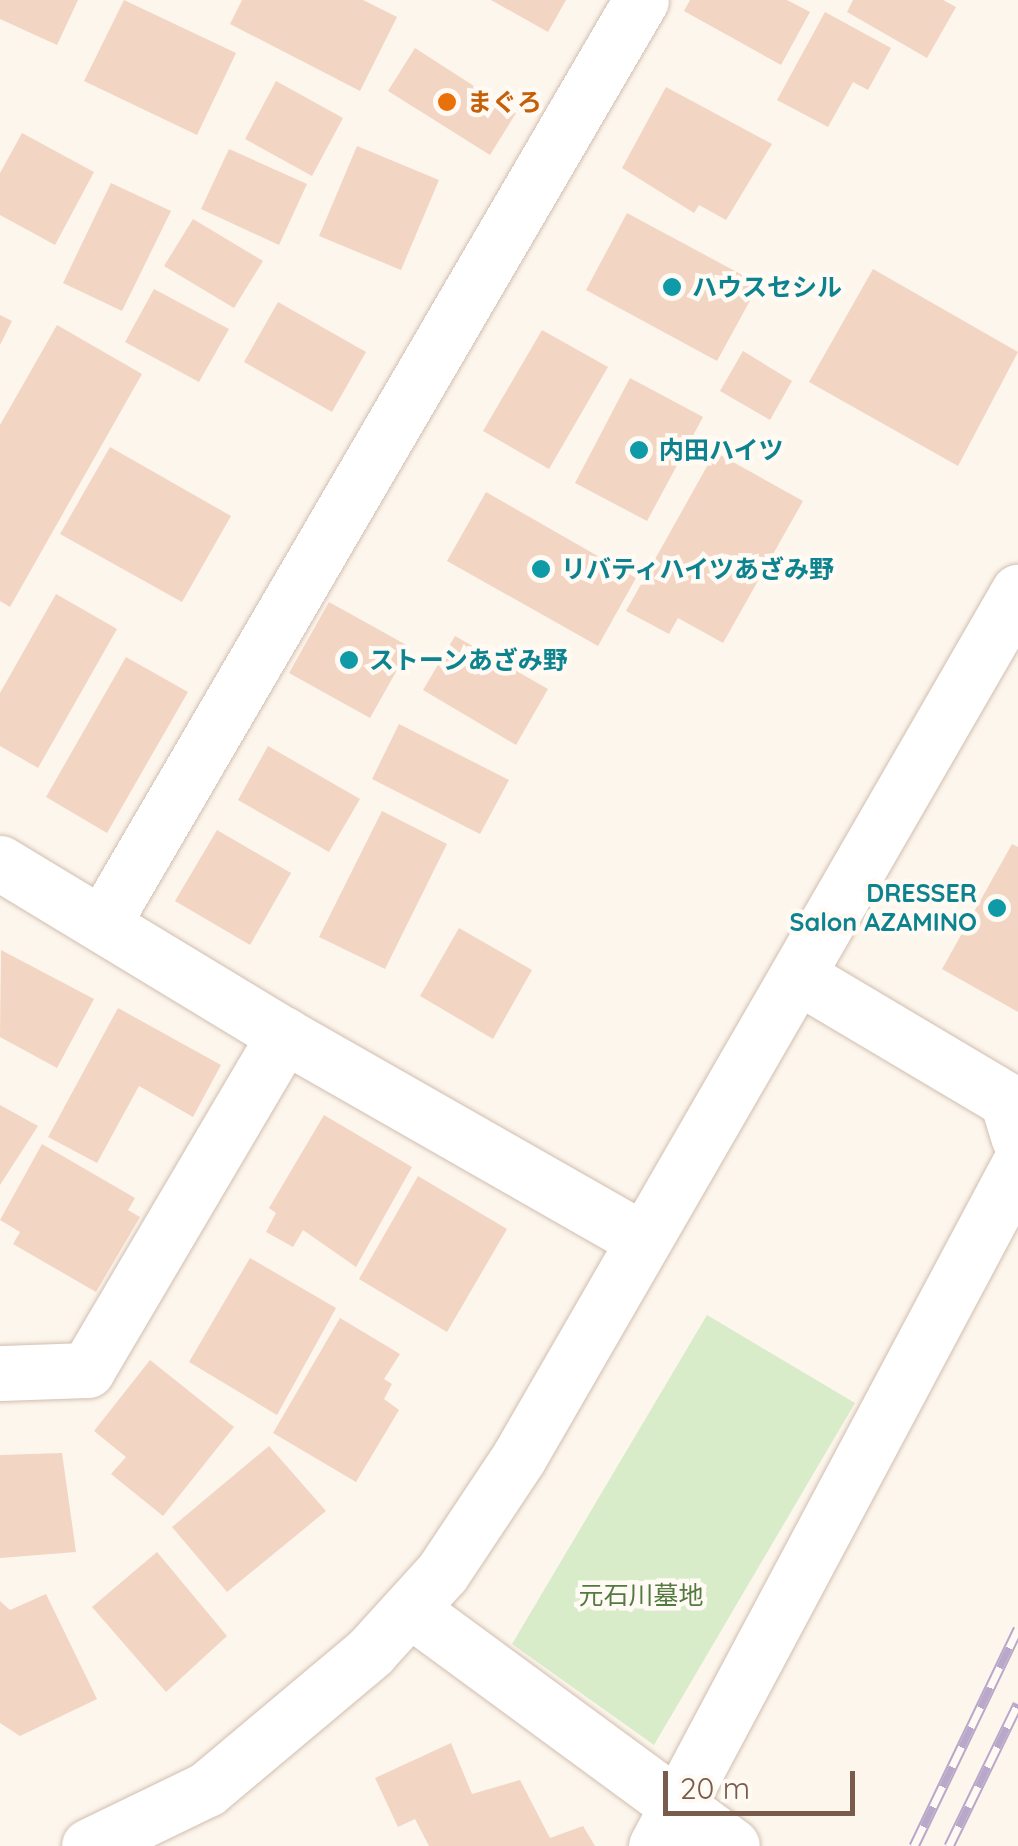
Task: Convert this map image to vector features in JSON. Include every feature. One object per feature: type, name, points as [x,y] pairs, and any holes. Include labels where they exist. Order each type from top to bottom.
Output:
[{"type":"street","points":[[103,923],[641,0]]},
{"type":"street","points":[[89,1846],[206,1789],[411,1610],[520,1457],[1018,592]]},
{"type":"street","points":[[0,863],[284,1035],[644,1240]]},
{"type":"street","points":[[798,976],[1007,1100],[1018,1136]]},
{"type":"street","points":[[0,1373],[88,1370],[284,1035]]},
{"type":"street","points":[[411,1610],[694,1834],[1018,1166]]},
{"type":"green space","name":"元石川墓地","points":[[707,1315],[855,1403],[654,1745],[512,1644]]},
{"type":"building","points":[[0,0],[78,0],[57,45],[0,19]]},
{"type":"building","points":[[124,0],[236,53],[197,135],[84,81]]},
{"type":"building","points":[[242,0],[363,0],[397,17],[360,91],[230,24]]},
{"type":"building","points":[[491,0],[566,0],[548,32]]},
{"type":"building","points":[[690,0],[787,0],[810,12],[781,65],[684,11]]},
{"type":"building","points":[[853,0],[943,0],[956,7],[927,58],[847,12]]},
{"type":"building","points":[[825,12],[891,48],[868,90],[853,82],[828,127],[777,100]]},
{"type":"building","points":[[415,48],[516,113],[490,155],[388,91]]},
{"type":"building","points":[[276,81],[343,118],[312,176],[245,139]]},
{"type":"building","points":[[666,87],[772,144],[726,220],[699,205],[694,213],[622,168]]},
{"type":"building","points":[[22,133],[94,172],[55,245],[0,215],[0,173]]},
{"type":"building","points":[[357,146],[439,180],[401,270],[319,236]]},
{"type":"building","points":[[229,149],[307,184],[279,245],[201,209]]},
{"type":"building","points":[[111,183],[171,211],[122,311],[63,283]]},
{"type":"building","name":"ハウスセシル","points":[[627,213],[759,284],[717,361],[586,290]]},
{"type":"building","points":[[193,219],[263,261],[234,308],[164,266]]},
{"type":"building","points":[[873,269],[1018,352],[958,466],[809,382]]},
{"type":"building","points":[[154,289],[229,329],[199,382],[125,342]]},
{"type":"building","points":[[278,302],[366,352],[332,412],[244,362]]},
{"type":"building","points":[[0,315],[12,321],[0,345]]},
{"type":"building","points":[[57,325],[142,374],[10,607],[0,601],[0,425]]},
{"type":"building","points":[[542,330],[608,367],[549,469],[483,431]]},
{"type":"building","points":[[743,351],[792,381],[770,420],[720,391]]},
{"type":"building","name":"内田ハイツ","points":[[630,378],[703,417],[647,521],[575,483]]},
{"type":"building","points":[[110,447],[231,516],[182,602],[60,534]]},
{"type":"building","points":[[715,452],[803,501],[723,643],[678,618],[669,634],[626,611]]},
{"type":"building","name":"リバティハイツあざみ野","points":[[486,492],[636,578],[598,646],[447,561]]},
{"type":"building","points":[[56,594],[117,629],[38,768],[0,746],[0,693]]},
{"type":"building","name":"ストーンあざみ野","points":[[329,602],[410,647],[370,718],[289,673]]},
{"type":"building","points":[[455,636],[548,689],[516,745],[423,690]]},
{"type":"building","points":[[126,657],[188,692],[107,833],[46,797]]},
{"type":"building","points":[[399,724],[509,780],[480,834],[372,779]]},
{"type":"building","points":[[268,746],[360,799],[329,852],[238,800]]},
{"type":"building","points":[[382,811],[447,844],[385,969],[319,937]]},
{"type":"building","points":[[217,830],[291,873],[250,945],[175,901]]},
{"type":"building","name":"DRESSER Salon AZAMINO","points":[[1012,844],[1018,847],[1018,1012],[942,969]]},
{"type":"building","points":[[459,928],[532,970],[493,1039],[420,996]]},
{"type":"building","points":[[1,950],[94,999],[57,1068],[0,1037]]},
{"type":"building","points":[[118,1008],[221,1065],[193,1117],[139,1086],[97,1163],[48,1137]]},
{"type":"building","points":[[0,1105],[38,1126],[0,1185]]},
{"type":"building","points":[[324,1115],[412,1167],[356,1267],[303,1230],[293,1247],[266,1232],[276,1213],[269,1208]]},
{"type":"building","points":[[42,1144],[135,1198],[128,1210],[140,1217],[96,1292],[13,1244],[20,1232],[0,1220]]},
{"type":"building","points":[[418,1176],[507,1229],[447,1332],[359,1279]]},
{"type":"building","points":[[250,1258],[336,1308],[277,1415],[189,1362]]},
{"type":"building","points":[[340,1318],[400,1354],[384,1379],[392,1384],[384,1399],[399,1410],[356,1482],[273,1433]]},
{"type":"building","points":[[150,1360],[234,1427],[163,1516],[111,1474],[126,1457],[94,1431]]},
{"type":"building","points":[[269,1446],[326,1511],[227,1592],[172,1527]]},
{"type":"building","points":[[62,1453],[76,1552],[0,1558],[0,1455]]},
{"type":"building","points":[[157,1552],[227,1636],[166,1692],[92,1607]]},
{"type":"building","points":[[46,1594],[97,1699],[20,1736],[0,1723],[0,1601],[10,1610]]},
{"type":"building","points":[[451,1743],[472,1794],[520,1780],[550,1838],[583,1826],[595,1846],[429,1846],[415,1819],[398,1827],[375,1778]]},
{"type":"railway","points":[[914,1846],[1018,1629]]},
{"type":"railway","points":[[949,1846],[1018,1704]]},
{"type":"place","name":"まぐろ","points":[[447,102]]},
{"type":"place","name":"ハウスセシル","points":[[672,287]]},
{"type":"place","name":"内田ハイツ","points":[[639,450]]},
{"type":"place","name":"リバティハイツあざみ野","points":[[541,569]]},
{"type":"place","name":"ストーンあざみ野","points":[[349,660]]},
{"type":"place","name":"DRESSER Salon AZAMINO","points":[[997,908]]}]
